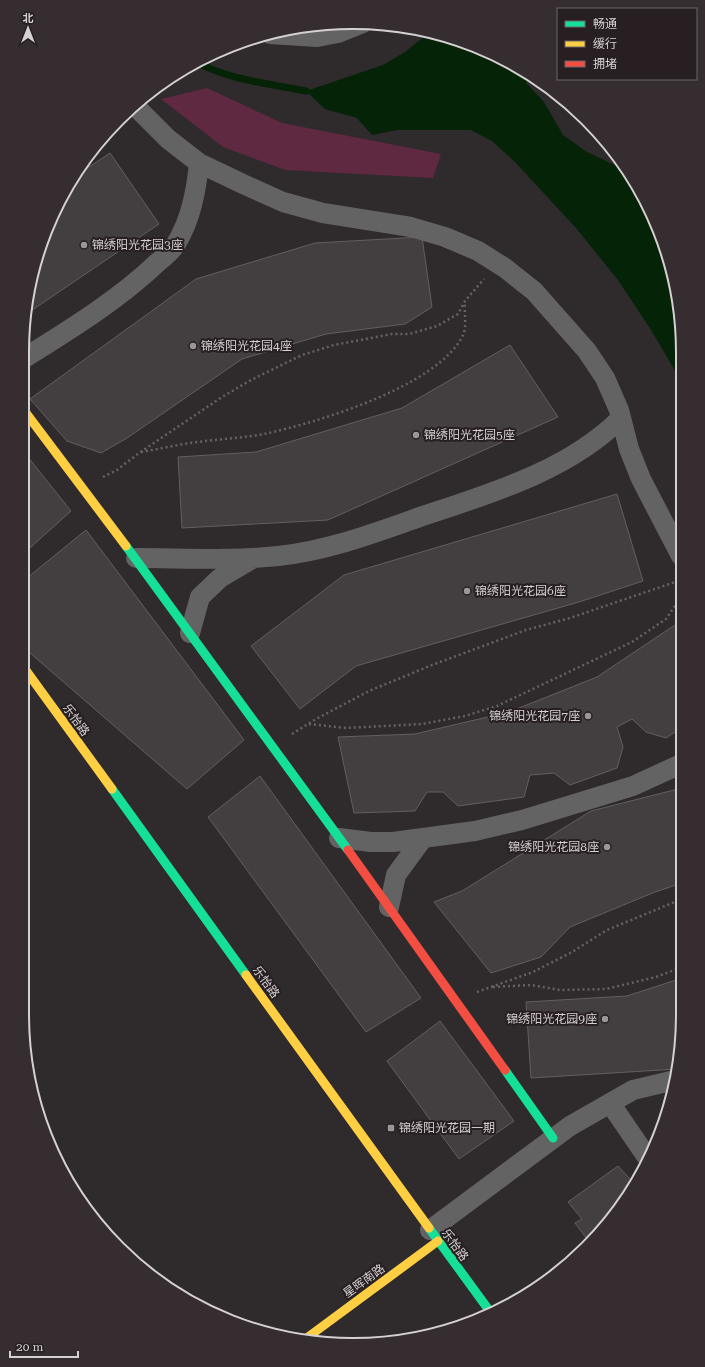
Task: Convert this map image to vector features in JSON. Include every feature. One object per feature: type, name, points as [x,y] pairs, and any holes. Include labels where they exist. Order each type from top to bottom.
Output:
[{"type":"street","points":[[294,34],[317,37],[338,34],[349,29]]},
{"type":"street","points":[[138,110],[168,139],[199,163],[283,202],[323,213],[411,227],[445,237],[478,251],[500,264],[534,291],[587,351],[605,378],[621,418],[641,479],[676,546]]},
{"type":"street","points":[[29,355],[82,321],[146,274],[175,246],[188,222],[197,189],[199,163]]},
{"type":"street","points":[[29,417],[136,558],[456,1000],[552,1138]]},
{"type":"street","points":[[136,558],[235,559],[278,556],[322,549],[357,539],[485,494],[560,462],[604,435],[621,418]]},
{"type":"street","points":[[190,633],[200,597],[220,578],[253,558]]},
{"type":"street","name":"乐怡路","points":[[29,675],[487,1309]]},
{"type":"street","points":[[339,838],[371,842],[393,842],[474,830],[522,820],[633,786],[676,767]]},
{"type":"street","points":[[389,907],[396,875],[423,838]]},
{"type":"street","points":[[434,1236],[552,1138],[570,1126],[633,1090],[669,1081]]},
{"type":"street","points":[[610,1103],[645,1154]]},
{"type":"street","name":"星晖南路","points":[[310,1335],[434,1236]]},
{"type":"path","points":[[83,488],[116,470],[139,453],[245,383],[302,354],[334,345],[392,334],[409,334],[436,326],[458,314],[465,301],[475,288],[500,264]]},
{"type":"path","points":[[139,453],[278,430],[325,417],[387,394],[422,376],[449,353],[457,344],[464,334],[465,301]]},
{"type":"path","points":[[273,747],[308,724],[369,691],[432,665],[526,630],[570,618],[676,582]]},
{"type":"path","points":[[308,724],[346,728],[422,724],[465,716],[498,706],[632,642],[666,619],[676,604]]},
{"type":"path","points":[[456,1000],[533,972],[572,952],[607,930],[676,902]]},
{"type":"path","points":[[490,987],[531,985],[560,990],[606,989],[656,977],[676,969]]},
{"type":"shaded area","points":[[424,37],[456,46],[496,62],[527,81],[526,83],[544,102],[563,135],[587,152],[616,166],[643,209],[659,249],[665,269],[673,310],[676,372],[651,330],[618,280],[576,228],[515,162],[492,141],[471,130],[397,130],[372,135],[357,118],[325,109],[306,91],[383,65],[405,52]]},
{"type":"shaded area","points":[[207,88],[282,123],[441,154],[433,178],[285,170],[223,147],[161,99]]},
{"type":"building","name":"锦绣阳光花园3座","points":[[110,153],[159,224],[32,310],[35,289],[46,249],[62,209],[88,168]]},
{"type":"building","name":"锦绣阳光花园4座","points":[[422,237],[432,307],[405,324],[326,334],[242,359],[127,438],[101,453],[67,441],[30,399],[196,279],[315,243]]},
{"type":"building","name":"锦绣阳光花园5座","points":[[510,345],[558,417],[328,520],[182,528],[178,457],[256,452],[402,408]]},
{"type":"building","points":[[29,458],[71,511],[29,549]]},
{"type":"building","name":"锦绣阳光花园6座","points":[[617,494],[643,581],[579,602],[356,666],[300,709],[251,646],[344,575]]},
{"type":"building","points":[[86,530],[244,740],[187,789],[29,652],[29,576]]},
{"type":"building","name":"锦绣阳光花园7座","points":[[676,624],[676,731],[666,738],[646,732],[632,719],[617,727],[623,747],[617,768],[570,785],[554,773],[530,775],[524,797],[458,806],[443,792],[427,792],[415,811],[354,813],[338,737],[415,734],[509,712],[597,677]]},
{"type":"building","points":[[260,776],[421,998],[366,1032],[208,817]]},
{"type":"building","name":"锦绣阳光花园8座","points":[[676,790],[676,885],[655,892],[570,927],[541,957],[491,973],[434,902],[462,891],[591,811]]},
{"type":"building","name":"锦绣阳光花园9座","points":[[676,980],[675,1036],[671,1069],[531,1078],[526,1002],[627,996]]},
{"type":"building","points":[[440,1021],[514,1121],[459,1159],[387,1061]]},
{"type":"building","points":[[618,1166],[631,1180],[609,1211],[586,1238],[575,1223],[582,1219],[568,1202]]},
{"type":"waterway","points":[[203,65],[236,77],[306,91]]},
{"type":"traffic: fast","points":[[126,546],[348,850]]},
{"type":"traffic: fast","points":[[112,789],[246,975]]},
{"type":"traffic: fast","points":[[505,1070],[553,1138]]},
{"type":"traffic: fast","points":[[429,1228],[488,1308]]},
{"type":"traffic: slow","points":[[29,417],[126,546]]},
{"type":"traffic: slow","points":[[29,675],[112,789]]},
{"type":"traffic: slow","points":[[246,975],[429,1228]]},
{"type":"traffic: slow","points":[[311,1335],[438,1241]]},
{"type":"traffic: jam","points":[[348,850],[505,1070]]},
{"type":"place","name":"锦绣阳光花园3座","points":[[84,245]]},
{"type":"place","name":"锦绣阳光花园4座","points":[[193,346]]},
{"type":"place","name":"锦绣阳光花园5座","points":[[416,435]]},
{"type":"place","name":"锦绣阳光花园6座","points":[[467,591]]},
{"type":"place","name":"锦绣阳光花园7座","points":[[588,716]]},
{"type":"place","name":"锦绣阳光花园8座","points":[[607,847]]},
{"type":"place","name":"锦绣阳光花园9座","points":[[605,1019]]},
{"type":"place","name":"锦绣阳光花园一期","points":[[391,1128]]}]
